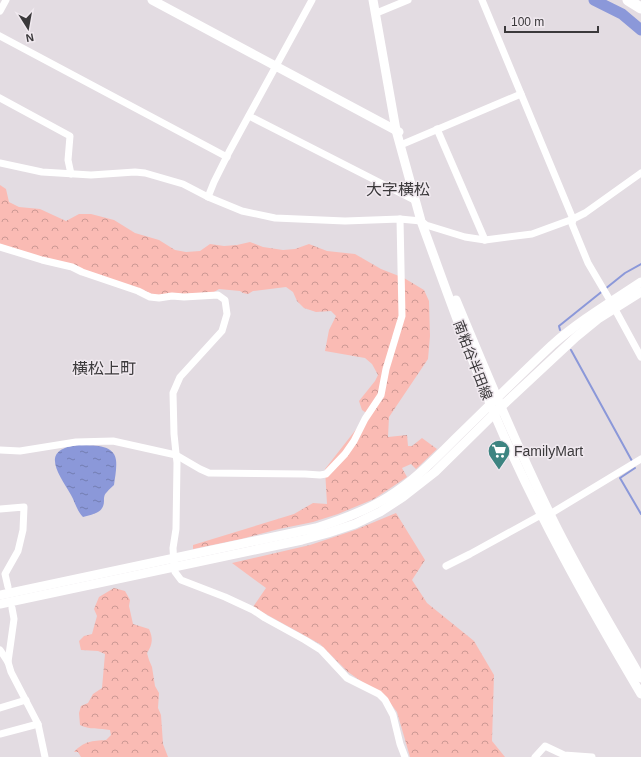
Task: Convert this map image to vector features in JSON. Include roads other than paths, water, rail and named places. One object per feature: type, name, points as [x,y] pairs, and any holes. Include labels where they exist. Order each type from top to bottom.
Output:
[{"type":"main road","points":[[628,0],[641,8]]},
{"type":"street","points":[[0,11],[6,0]]},
{"type":"street","points":[[152,0],[398,132]]},
{"type":"street","points":[[208,197],[227,157],[312,0]]},
{"type":"street","name":"南粕谷半田線","points":[[373,0],[398,132],[414,200],[423,223],[502,406],[546,515],[641,678]]},
{"type":"street","name":"南粕谷半田線","points":[[378,0],[398,132],[403,144],[423,223],[470,356],[494,414],[546,515],[581,589],[641,694]]},
{"type":"street","points":[[379,12],[408,0]]},
{"type":"street","points":[[482,0],[573,219],[572,224],[588,263],[611,301],[641,357]]},
{"type":"street","points":[[0,36],[227,157]]},
{"type":"street","points":[[403,144],[521,94]]},
{"type":"street","points":[[0,98],[70,136],[68,160],[70,174]]},
{"type":"street","points":[[249,116],[414,200]]},
{"type":"street","points":[[437,129],[486,240]]},
{"type":"street","points":[[0,163],[42,172],[70,174],[101,175],[135,172],[145,173],[183,184],[208,197],[242,211],[276,218],[345,221],[400,219],[423,223],[465,237],[486,240],[532,234],[573,219],[590,209],[641,173]]},
{"type":"street","points":[[0,450],[20,451],[76,442],[113,441],[176,455],[210,473],[326,474],[345,454],[381,395],[386,369],[402,316],[400,219]]},
{"type":"street","points":[[0,247],[42,260],[72,267],[82,272],[138,291],[150,297],[159,298],[218,295],[225,300],[227,314],[222,331],[180,377],[173,393],[174,434],[177,463],[176,529],[173,548],[177,575],[181,580],[226,597],[253,610],[305,640],[321,650],[347,678],[379,694],[385,700],[393,715],[400,744],[405,757]]},
{"type":"street","points":[[0,604],[316,528],[372,507],[389,497],[420,473],[558,340],[611,301],[641,282]]},
{"type":"street","points":[[0,595],[174,562],[302,540],[328,534],[380,512],[403,497],[435,472],[502,406],[576,337],[598,319],[611,301],[641,292]]},
{"type":"street","points":[[446,566],[546,515],[641,459]]},
{"type":"street","points":[[0,509],[24,507],[18,551],[3,574],[8,587]]},
{"type":"street","points":[[8,662],[14,619],[12,608]]},
{"type":"street","points":[[0,650],[8,662],[11,672],[38,724],[45,757]]},
{"type":"street","points":[[0,708],[26,700]]},
{"type":"street","points":[[0,734],[38,724]]},
{"type":"street","points":[[535,757],[545,746],[564,755],[592,757]]},
{"type":"water","points":[[79,445],[101,446],[107,448],[114,455],[116,460],[114,485],[104,497],[104,505],[100,511],[83,517],[57,471],[55,463],[55,457],[59,451],[67,447]]},
{"type":"waterway","points":[[594,0],[622,14],[641,30]]},
{"type":"waterway","points":[[560,330],[559,326],[625,273],[641,264]]},
{"type":"waterway","points":[[571,350],[632,461]]},
{"type":"waterway","points":[[635,468],[620,478],[641,514]]},
{"type":"place","name":"FamilyMart","points":[[499,470]]},
{"type":"district","name":"大字横松","points":[[398,189]]},
{"type":"district","name":"横松上町","points":[[104,368]]}]
